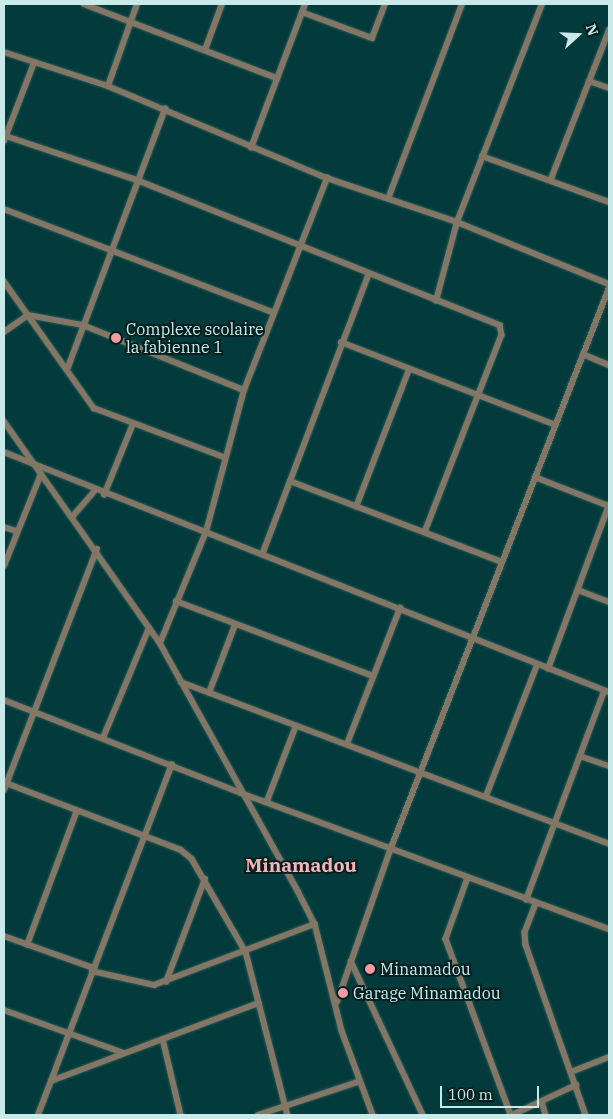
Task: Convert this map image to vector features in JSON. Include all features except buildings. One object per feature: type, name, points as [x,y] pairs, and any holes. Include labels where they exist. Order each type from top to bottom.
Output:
[{"type":"street","points":[[84,4],[277,78]]},
{"type":"street","points":[[108,86],[137,4]]},
{"type":"street","points":[[205,50],[222,4]]},
{"type":"street","points":[[251,148],[305,4]]},
{"type":"street","points":[[302,12],[372,38],[385,4]]},
{"type":"street","points":[[388,199],[462,4]]},
{"type":"street","points":[[436,301],[456,222],[542,4]]},
{"type":"street","points":[[551,179],[609,30]]},
{"type":"street","points":[[4,52],[108,86],[166,109],[251,148],[327,178],[456,222],[609,284]]},
{"type":"street","points":[[34,63],[5,138],[137,180],[302,246],[368,276],[496,322],[502,329],[480,396],[425,532]]},
{"type":"street","points":[[589,80],[609,88]]},
{"type":"street","points":[[67,370],[137,180],[166,109]]},
{"type":"street","points":[[482,156],[551,179],[609,202]]},
{"type":"street","points":[[160,643],[206,532],[224,457],[244,390],[273,312],[302,246],[327,178]]},
{"type":"street","points":[[4,209],[112,248],[273,312]]},
{"type":"street","points":[[262,555],[341,342],[368,276]]},
{"type":"street","points":[[4,281],[94,408],[224,457]]},
{"type":"street","points":[[337,1002],[391,848],[423,772],[473,635],[609,288]]},
{"type":"street","points":[[4,332],[28,315],[83,325],[244,390]]},
{"type":"street","points":[[341,342],[409,370],[556,425]]},
{"type":"street","points":[[583,354],[609,365]]},
{"type":"street","points":[[356,507],[409,370]]},
{"type":"street","points":[[4,421],[32,463],[96,549],[160,643],[241,793],[315,924],[358,1082],[373,1115]]},
{"type":"street","points":[[104,495],[133,424]]},
{"type":"street","points":[[4,452],[104,495],[206,532],[473,635],[537,665],[607,691],[580,756],[526,900]]},
{"type":"street","points":[[4,566],[16,531],[41,474]]},
{"type":"street","points":[[536,477],[609,506],[548,669]]},
{"type":"street","points":[[290,481],[502,562]]},
{"type":"street","points":[[72,517],[95,491]]},
{"type":"street","points":[[4,527],[16,531]]},
{"type":"street","points":[[4,790],[31,711],[96,549]]},
{"type":"street","points":[[578,590],[609,602]]},
{"type":"street","points":[[176,601],[372,676]]},
{"type":"street","points":[[347,744],[400,608]]},
{"type":"street","points":[[209,692],[235,624]]},
{"type":"street","points":[[104,738],[149,628]]},
{"type":"street","points":[[486,796],[537,665]]},
{"type":"street","points":[[181,682],[609,844]]},
{"type":"street","points":[[4,700],[241,793],[267,801],[536,904],[609,929]]},
{"type":"street","points":[[267,801],[296,726]]},
{"type":"street","points":[[580,756],[609,766]]},
{"type":"street","points":[[38,1115],[172,765]]},
{"type":"street","points":[[6,783],[76,813],[187,854],[205,879],[246,952],[288,1115]]},
{"type":"street","points":[[28,944],[76,813]]},
{"type":"street","points":[[468,878],[446,939],[512,1115],[576,1085]]},
{"type":"street","points":[[166,982],[205,879]]},
{"type":"street","points":[[536,904],[525,940],[586,1115]]},
{"type":"street","points":[[4,936],[93,969],[142,984],[166,982],[315,924]]},
{"type":"street","points":[[351,961],[423,1115]]},
{"type":"street","points":[[51,1081],[259,1003]]},
{"type":"street","points":[[4,1010],[124,1054]]},
{"type":"street","points":[[163,1039],[181,1115]]},
{"type":"street","points":[[571,1072],[609,1057]]},
{"type":"street","points":[[258,1115],[358,1082]]},
{"type":"street","points":[[542,1102],[546,1115]]},
{"type":"place","name":"Complexe scolaire la fabienne 1","points":[[116,338]]},
{"type":"place","name":"Minamadou","points":[[370,969]]},
{"type":"place","name":"Garage Minamadou","points":[[343,993]]},
{"type":"district","name":"Minamadou","points":[[301,866]]}]
